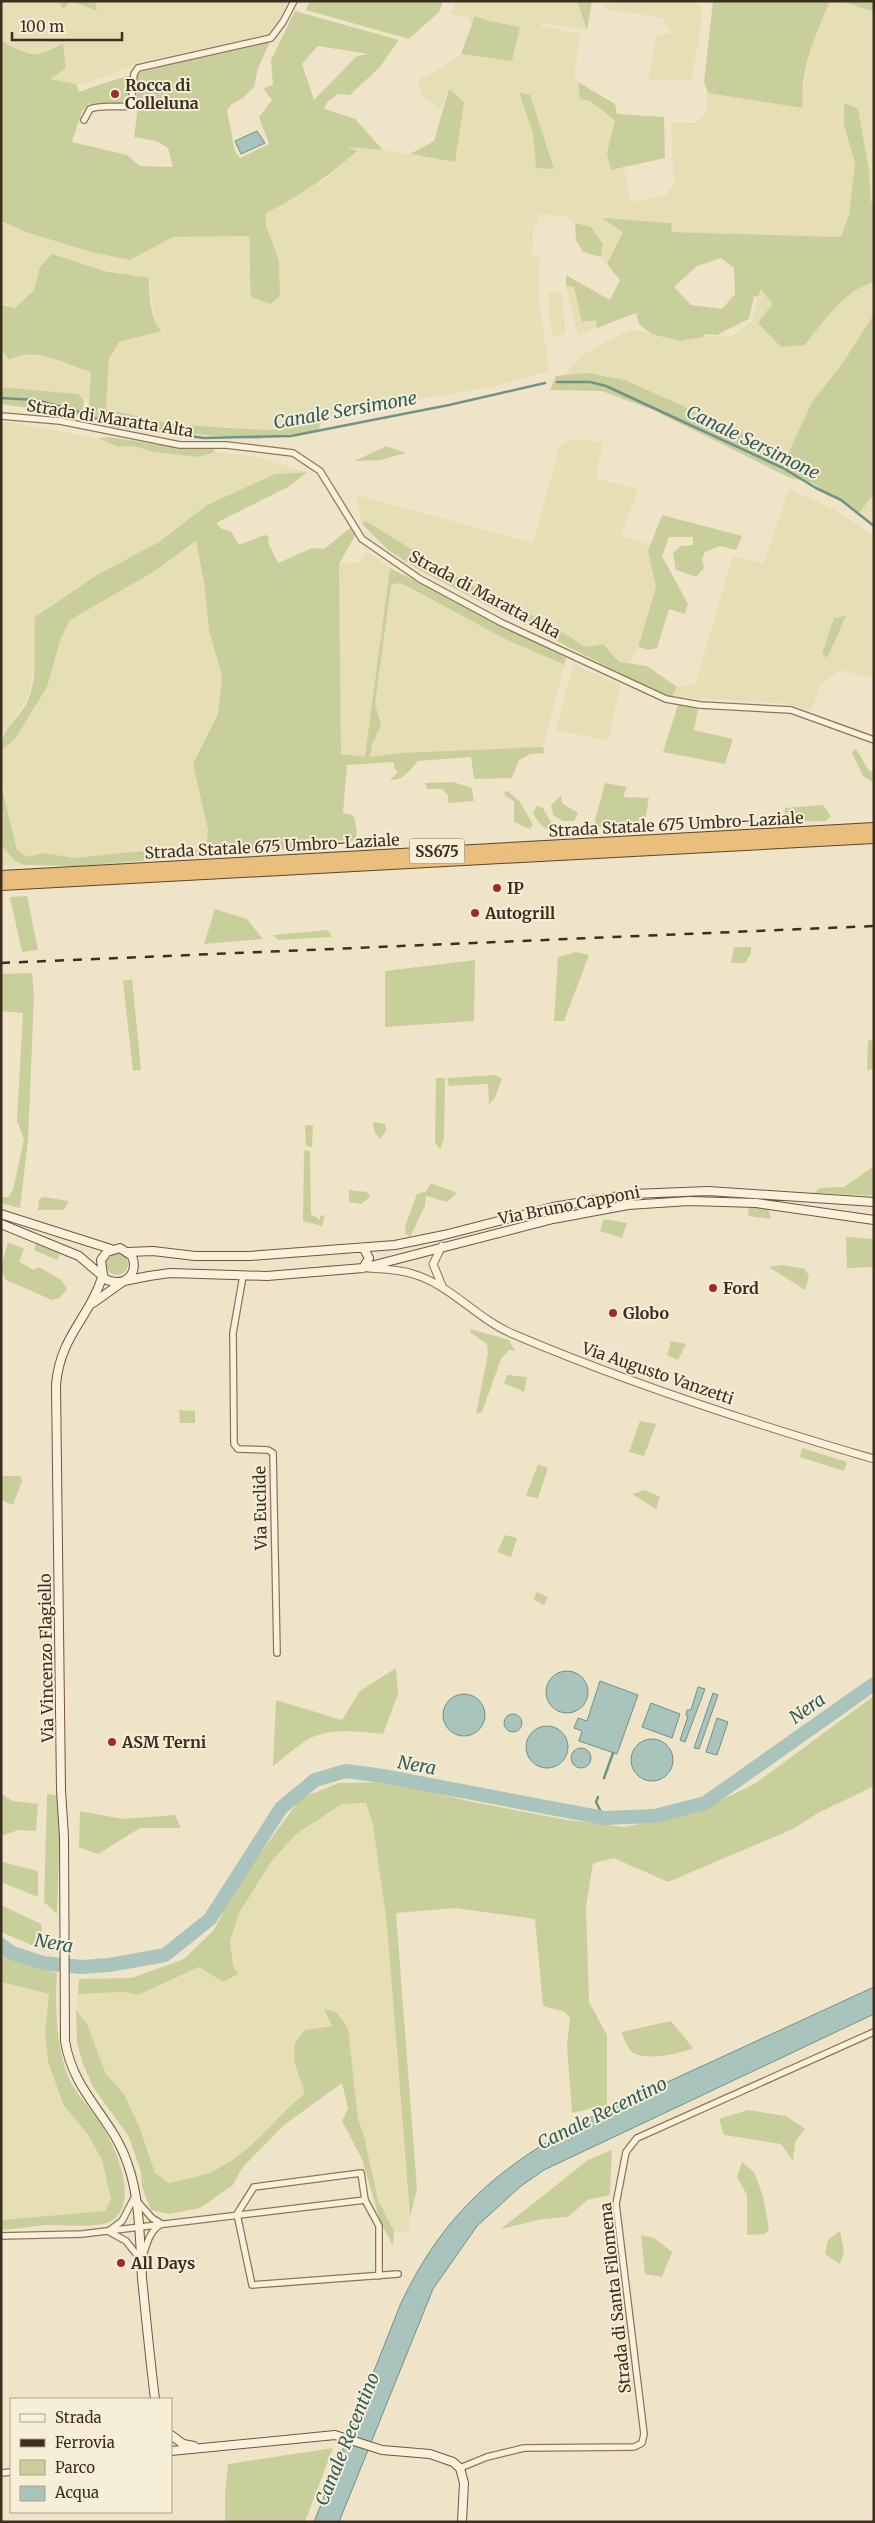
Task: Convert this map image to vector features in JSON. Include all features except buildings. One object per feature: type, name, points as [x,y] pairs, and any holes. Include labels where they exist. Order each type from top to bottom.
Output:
[{"type":"highway","name":"Strada Statale 675 Umbro-Laziale","points":[[1,876],[874,828]]},
{"type":"highway","name":"Strada Statale 675 Umbro-Laziale","points":[[1,885],[874,838]]},
{"type":"main road","name":"Via Bruno Capponi","points":[[128,1252],[153,1251],[195,1256],[249,1256],[395,1245],[444,1235],[578,1201],[632,1194],[708,1191],[874,1202]]},
{"type":"main road","name":"Via Bruno Capponi","points":[[124,1281],[170,1273],[267,1276],[363,1268],[442,1246],[553,1219],[628,1205],[688,1201],[756,1203],[874,1220]]},
{"type":"main road","points":[[1,1214],[111,1249],[120,1248],[132,1256],[134,1268],[129,1278],[124,1281],[113,1282],[79,1256],[1,1224]]},
{"type":"main road","points":[[363,1268],[369,1258],[364,1248]]},
{"type":"main road","points":[[103,1275],[101,1260],[111,1249]]},
{"type":"main road","name":"Via Vincenzo Flagiello","points":[[103,1275],[93,1304],[63,1350],[56,1385],[61,1790],[64,1837],[64,2021],[65,2041],[73,2074],[121,2145],[129,2166],[138,2228],[155,2398]]},
{"type":"main road","name":"Via Vincenzo Flagiello","points":[[93,1304],[124,1281]]},
{"type":"main road","points":[[172,2451],[280,2442],[335,2434],[375,2448],[430,2454],[453,2462],[460,2468],[464,2482],[462,2522]]},
{"type":"main road","points":[[172,2436],[182,2444],[203,2448]]},
{"type":"street","points":[[84,120],[90,109],[99,106],[115,108],[131,106],[134,74],[138,68],[271,38],[283,22],[294,1]]},
{"type":"street","name":"Strada di Maratta Alta","points":[[1,416],[60,422],[180,445],[226,445],[293,453],[320,470],[362,539],[420,579],[502,623],[666,699],[700,705],[791,710],[874,740]]},
{"type":"street","name":"Via Augusto Vanzetti","points":[[442,1246],[433,1264],[444,1288]]},
{"type":"street","name":"Via Augusto Vanzetti","points":[[363,1268],[412,1273],[444,1288],[480,1316],[510,1333],[591,1366],[874,1459]]},
{"type":"street","name":"Via Euclide","points":[[243,1276],[232,1332],[234,1444],[238,1449],[268,1450],[273,1453],[277,1652]]},
{"type":"street","name":"Strada di Santa Filomena","points":[[460,2468],[488,2457],[524,2448],[634,2447],[642,2444],[644,2434],[616,2204],[626,2152],[637,2138],[874,2032]]},
{"type":"street","points":[[379,2276],[379,2226],[365,2200],[362,2173],[254,2187],[237,2214],[252,2285],[379,2276],[398,2274]]},
{"type":"street","points":[[108,2231],[122,2220],[134,2198],[152,2218],[162,2224]]},
{"type":"street","points":[[1,2237],[138,2228],[237,2214],[365,2200]]},
{"type":"street","points":[[141,2260],[148,2238],[162,2224]]},
{"type":"street","points":[[108,2231],[126,2241],[141,2260]]},
{"type":"shaded area","points":[[1,1],[58,1],[63,9],[71,1],[97,11],[95,1],[288,1],[281,17],[267,35],[139,62],[85,84],[76,84],[49,79],[46,54],[24,53],[1,40]]},
{"type":"shaded area","points":[[456,1],[577,1],[587,30],[541,23],[541,26],[580,34],[574,75],[578,82],[580,99],[590,101],[615,120],[607,153],[611,170],[624,168],[630,202],[667,194],[674,184],[671,123],[695,123],[705,115],[708,93],[803,107],[802,95],[812,43],[830,1],[846,2],[874,12],[874,202],[871,202],[869,171],[863,143],[845,103],[844,125],[855,163],[849,215],[841,237],[672,232],[671,224],[603,219],[623,232],[607,264],[601,257],[603,243],[591,227],[575,223],[565,216],[540,214],[533,231],[532,256],[540,258],[538,294],[549,371],[492,387],[409,401],[271,430],[171,424],[106,409],[109,359],[119,342],[160,331],[155,323],[149,278],[86,267],[40,267],[34,290],[15,308],[1,305],[1,221],[26,232],[91,252],[130,260],[173,237],[249,236],[252,259],[248,269],[280,296],[279,260],[266,226],[266,213],[298,196],[329,176],[357,151],[345,147],[383,150],[455,162],[463,102],[449,89],[441,108],[425,100],[417,80],[442,68],[461,54],[512,61],[520,27],[489,21],[476,16],[472,26],[469,17],[450,14]],"holes":[[[519,92],[530,95],[536,168],[533,133]]]},
{"type":"shaded area","points":[[620,1],[686,1],[702,6],[702,19],[692,80],[648,80],[657,35],[671,33],[663,18],[604,9],[602,5]]},
{"type":"shaded area","points":[[874,282],[874,314],[842,364],[812,402],[786,458],[747,435],[625,380],[564,375],[587,352],[631,329],[679,341],[691,337],[733,336],[752,321],[761,288],[772,304],[758,323],[827,316],[843,299],[863,285]]},
{"type":"shaded area","points":[[566,286],[574,286],[582,322],[596,320],[597,328],[578,336]]},
{"type":"shaded area","points":[[561,292],[566,333],[552,338],[548,294]]},
{"type":"shaded area","points":[[1,349],[9,360],[18,355],[53,357],[91,372],[89,402],[84,401],[78,394],[1,387]]},
{"type":"shaded area","points":[[1,421],[98,438],[118,447],[134,446],[153,452],[199,457],[215,452],[253,456],[307,472],[275,474],[207,505],[159,542],[97,575],[35,617],[34,668],[28,698],[1,738]]},
{"type":"shaded area","points":[[571,439],[601,442],[603,445],[596,472],[598,479],[638,489],[621,536],[651,545],[648,551],[656,587],[638,647],[630,663],[619,662],[603,644],[585,647],[552,625],[462,580],[367,521],[362,524],[357,495],[533,543],[560,445]]},
{"type":"shaded area","points":[[789,489],[834,509],[874,536],[874,678],[839,670],[820,686],[811,710],[780,703],[672,697],[677,687],[695,685],[733,557],[764,563]]},
{"type":"shaded area","points":[[874,494],[874,524],[859,513]]},
{"type":"shaded area","points":[[196,541],[204,582],[209,631],[222,675],[218,714],[193,764],[208,830],[206,850],[131,852],[75,858],[36,854],[28,857],[17,850],[1,784],[1,751],[15,739],[47,687],[61,638],[70,620],[153,572]]},
{"type":"shaded area","points":[[366,551],[390,568],[365,758],[341,754],[339,564],[359,562]]},
{"type":"shaded area","points":[[398,583],[509,641],[564,666],[543,747],[399,753],[370,757],[372,745],[381,725],[375,704],[391,585]]},
{"type":"shaded area","points":[[573,664],[620,685],[608,741],[556,730]]},
{"type":"shaded area","points":[[1,845],[15,861],[24,865],[1,866]]},
{"type":"shaded area","points":[[366,1803],[373,1825],[387,1925],[410,2228],[404,2233],[394,2231],[378,2200],[364,2136],[358,2119],[352,2062],[336,2012],[325,2009],[332,2026],[306,2030],[294,2061],[306,2093],[239,2156],[219,2169],[190,2179],[169,2183],[155,2174],[139,2126],[124,2094],[106,2074],[87,2024],[76,2010],[78,1994],[124,1992],[138,1995],[200,1967],[222,1982],[238,1974],[233,1965],[230,1941],[239,1913],[271,1862],[295,1835],[342,1804]]},
{"type":"shaded area","points":[[1,1982],[49,1994],[45,2034],[63,2104],[88,2135],[102,2160],[111,2199],[105,2211],[1,2220]]},
{"type":"green space","points":[[58,1],[71,1],[63,9]]},
{"type":"green space","points":[[71,1],[95,1],[97,11]]},
{"type":"green space","points":[[310,1],[443,1],[439,12],[409,39],[306,10]]},
{"type":"green space","points":[[577,1],[592,1],[587,30]]},
{"type":"green space","points":[[713,1],[830,1],[814,40],[806,67],[802,94],[803,108],[708,93],[704,82]]},
{"type":"green space","points":[[841,1],[874,1],[874,12]]},
{"type":"green space","points":[[295,11],[399,40],[379,68],[350,95],[338,94],[327,102],[324,109],[355,119],[383,150],[348,147],[357,151],[314,185],[266,213],[266,226],[279,260],[280,296],[270,304],[251,297],[249,236],[173,237],[130,260],[91,252],[26,232],[1,221],[1,40],[18,50],[32,54],[46,52],[63,43],[66,68],[50,79],[76,84],[79,92],[150,70],[270,42],[258,68],[254,87],[227,110],[235,152],[240,158],[269,144],[259,117],[272,100],[263,88],[273,85],[271,60]],"holes":[[[318,46],[368,54],[357,56],[314,100],[302,64]],[[129,103],[138,106],[134,137],[156,141],[168,148],[173,167],[140,166],[127,155],[72,142],[82,111],[89,104]]]},
{"type":"green space","points":[[475,16],[489,21],[520,27],[512,61],[461,54]]},
{"type":"green space","points":[[578,82],[615,104],[617,114],[664,117],[665,158],[611,170],[607,153],[615,120],[590,101],[580,99]]},
{"type":"green space","points":[[449,89],[464,102],[455,162],[410,154],[434,141]]},
{"type":"green space","points":[[519,92],[530,95],[554,169],[536,168],[533,133]]},
{"type":"green space","points":[[844,103],[858,109],[869,171],[871,202],[874,202],[874,282],[853,292],[835,308],[805,345],[781,347],[758,323],[772,304],[761,289],[758,297],[754,296],[749,319],[717,335],[705,334],[703,337],[680,341],[651,334],[639,324],[636,313],[597,328],[596,320],[582,322],[574,287],[566,286],[566,275],[610,300],[620,280],[607,264],[623,232],[602,218],[671,223],[672,232],[841,237],[849,215],[855,163],[844,125]],"holes":[[[721,258],[734,268],[735,294],[722,309],[691,305],[674,287],[697,266]]]},
{"type":"green space","points":[[575,223],[591,227],[603,244],[601,257],[583,252],[576,240]]},
{"type":"green space","points":[[52,254],[104,271],[149,278],[152,313],[161,331],[119,342],[109,359],[106,409],[171,424],[229,428],[271,430],[322,420],[318,431],[257,439],[168,432],[92,418],[89,402],[91,372],[50,357],[39,355],[29,354],[9,360],[1,349],[1,305],[15,308],[34,290],[40,267]]},
{"type":"green space","points":[[874,314],[874,494],[859,513],[812,483],[788,477],[653,410],[602,391],[550,390],[556,376],[587,373],[625,380],[747,435],[786,458],[812,402],[842,364]]},
{"type":"green space","points":[[1,387],[78,394],[84,401],[82,416],[1,404]]},
{"type":"green space","points":[[110,437],[160,445],[213,449],[215,452],[199,457],[153,452],[134,446],[118,447],[98,438]]},
{"type":"green space","points":[[386,446],[406,453],[380,460],[355,461]]},
{"type":"green space","points":[[307,472],[290,486],[216,523],[222,529],[231,531],[239,545],[264,535],[268,536],[269,545],[278,563],[312,548],[324,549],[350,528],[356,534],[339,564],[341,754],[365,757],[390,568],[566,658],[564,666],[509,641],[406,586],[398,583],[391,585],[375,704],[381,725],[372,745],[370,757],[399,753],[543,747],[545,753],[530,754],[519,760],[512,778],[474,779],[471,757],[418,761],[406,774],[395,780],[390,780],[398,772],[394,767],[394,762],[347,765],[343,813],[353,815],[357,833],[353,841],[326,843],[302,848],[78,866],[24,865],[15,861],[1,845],[1,784],[17,850],[28,857],[42,853],[75,858],[131,852],[206,849],[208,830],[193,764],[218,714],[222,676],[209,631],[204,582],[196,541],[153,572],[70,620],[61,638],[47,687],[15,739],[1,751],[4,735],[26,705],[32,688],[35,617],[97,575],[159,542],[207,505],[275,474]]},
{"type":"green space","points":[[662,515],[742,536],[736,550],[720,546],[705,552],[702,559],[704,568],[696,577],[676,570],[673,553],[681,546],[693,545],[693,537],[669,537],[662,556],[688,604],[685,614],[669,609],[657,648],[649,650],[638,647],[656,587],[648,551]]},
{"type":"green space","points":[[366,521],[462,580],[552,625],[585,647],[603,644],[619,662],[647,666],[677,687],[672,697],[646,687],[421,571],[388,550],[362,524]]},
{"type":"green space","points":[[846,616],[827,658],[822,654],[834,618]]},
{"type":"green space","points":[[678,705],[698,709],[694,730],[733,739],[725,764],[663,752]]},
{"type":"green space","points":[[855,749],[868,769],[871,772],[874,771],[874,783],[863,776],[852,753]]},
{"type":"green space","points":[[453,782],[472,788],[474,801],[448,803],[448,795],[442,789],[427,789],[425,783]]},
{"type":"green space","points":[[605,783],[627,787],[623,797],[649,798],[645,821],[593,828]]},
{"type":"green space","points":[[508,791],[520,802],[533,825],[530,829],[514,822],[514,801],[505,796],[504,792]]},
{"type":"green space","points":[[561,796],[562,803],[578,813],[574,821],[563,821],[553,815],[551,805]]},
{"type":"green space","points":[[823,805],[831,816],[826,821],[784,822],[785,808]]},
{"type":"green space","points":[[537,806],[543,808],[555,825],[568,832],[552,831],[539,823],[533,813]]},
{"type":"green space","points":[[27,896],[38,950],[22,952],[10,897]]},
{"type":"green space","points":[[215,909],[247,919],[263,939],[204,944]]},
{"type":"green space","points":[[328,930],[332,937],[278,940],[273,935]]},
{"type":"green space","points":[[734,947],[751,947],[751,953],[745,963],[731,963]]},
{"type":"green space","points":[[576,952],[589,955],[564,1021],[554,1021],[558,957]]},
{"type":"green space","points":[[475,960],[474,1021],[385,1027],[385,971]]},
{"type":"green space","points":[[32,973],[34,995],[28,1141],[20,1208],[1,1203],[1,1197],[8,1197],[13,1190],[24,1139],[17,1121],[23,1013],[1,1011],[1,974]]},
{"type":"green space","points":[[132,979],[141,1070],[133,1071],[123,981]]},
{"type":"green space","points":[[868,1040],[874,1041],[874,1069],[867,1070]]},
{"type":"green space","points":[[496,1075],[502,1079],[495,1098],[489,1104],[488,1084],[449,1086],[447,1078]]},
{"type":"green space","points":[[436,1078],[445,1078],[444,1138],[440,1149],[435,1143]]},
{"type":"green space","points":[[374,1122],[385,1124],[386,1131],[380,1139],[375,1133]]},
{"type":"green space","points":[[305,1125],[313,1126],[312,1147],[306,1146]]},
{"type":"green space","points":[[304,1150],[310,1151],[311,1214],[320,1220],[320,1216],[325,1215],[322,1226],[303,1221]]},
{"type":"green space","points":[[874,1166],[874,1196],[814,1193],[820,1188],[844,1187]]},
{"type":"green space","points":[[431,1183],[457,1193],[447,1202],[426,1196],[425,1206],[410,1237],[405,1233],[406,1224],[417,1194],[426,1191]]},
{"type":"green space","points":[[349,1190],[367,1192],[370,1197],[361,1204],[349,1202]]},
{"type":"green space","points":[[44,1197],[69,1201],[64,1210],[38,1210],[39,1199]]},
{"type":"green space","points":[[749,1207],[768,1207],[771,1219],[748,1216]]},
{"type":"green space","points":[[604,1219],[627,1223],[622,1238],[600,1231]]},
{"type":"green space","points":[[846,1237],[874,1239],[874,1267],[847,1268]]},
{"type":"green space","points":[[8,1242],[24,1249],[19,1262],[34,1270],[39,1267],[61,1280],[67,1289],[60,1298],[52,1300],[6,1280],[1,1268]]},
{"type":"green space","points":[[36,1244],[60,1254],[57,1260],[34,1250]]},
{"type":"green space","points":[[117,1253],[127,1260],[128,1264],[121,1274],[117,1275],[107,1268],[106,1264],[113,1254]]},
{"type":"green space","points":[[782,1265],[805,1269],[809,1276],[805,1290],[769,1267]]},
{"type":"green space","points":[[470,1329],[509,1340],[515,1351],[509,1350],[501,1359],[482,1412],[476,1414],[488,1354],[487,1344],[471,1333]]},
{"type":"green space","points":[[671,1341],[686,1344],[678,1360],[667,1355]]},
{"type":"green space","points":[[507,1375],[527,1377],[524,1392],[504,1383]]},
{"type":"green space","points":[[179,1410],[195,1411],[195,1423],[180,1423]]},
{"type":"green space","points":[[640,1421],[656,1424],[644,1456],[629,1452]]},
{"type":"green space","points":[[802,1448],[847,1462],[844,1471],[800,1457]]},
{"type":"green space","points":[[538,1464],[548,1468],[538,1498],[526,1496]]},
{"type":"green space","points":[[1,1476],[20,1476],[22,1481],[13,1505],[1,1500]]},
{"type":"green space","points":[[645,1490],[660,1497],[656,1509],[632,1494]]},
{"type":"green space","points":[[505,1535],[517,1538],[511,1557],[497,1552]]},
{"type":"green space","points":[[536,1592],[548,1597],[544,1605],[534,1600]]},
{"type":"green space","points":[[396,1668],[398,1694],[383,1734],[344,1731],[325,1733],[307,1740],[273,1766],[276,1700],[342,1720],[360,1691]]},
{"type":"green space","points":[[874,1696],[874,1786],[818,1813],[793,1829],[668,1882],[614,1858],[593,1863],[586,1907],[589,2002],[607,2035],[607,2105],[572,2113],[567,2046],[570,2018],[565,2012],[543,2006],[535,1919],[456,1908],[396,1913],[417,2189],[410,2217],[387,1925],[373,1825],[366,1803],[342,1804],[295,1835],[271,1862],[239,1913],[230,1941],[233,1965],[238,1974],[223,1982],[199,1967],[138,1995],[124,1992],[78,1994],[79,1979],[132,1978],[184,1959],[214,1930],[237,1884],[301,1798],[339,1783],[392,1782],[468,1801],[567,1820],[624,1827],[695,1813],[756,1783]]},
{"type":"green space","points":[[1,1794],[13,1801],[38,1804],[36,1831],[18,1830],[2,1836],[2,1862],[38,1871],[38,1897],[1,1882]]},
{"type":"green space","points":[[47,1794],[61,1796],[57,1914],[44,1902]]},
{"type":"green space","points":[[80,1811],[123,1819],[175,1815],[181,1828],[140,1828],[98,1854],[79,1847]]},
{"type":"green space","points":[[1,1905],[41,1924],[45,1951],[1,1932]]},
{"type":"green space","points":[[1,1953],[10,1959],[57,1973],[57,2022],[60,2047],[66,2071],[77,2092],[107,2133],[118,2158],[125,2186],[121,2210],[114,2219],[108,2222],[82,2226],[47,2225],[1,2230],[1,2220],[105,2211],[111,2199],[102,2160],[88,2135],[63,2104],[48,2061],[45,2034],[49,1994],[1,1982]]},
{"type":"green space","points":[[324,2009],[336,2012],[348,2028],[358,2119],[364,2136],[378,2200],[394,2231],[393,2246],[380,2221],[362,2159],[342,2121],[348,2108],[342,2083],[284,2125],[242,2168],[233,2185],[200,2208],[169,2214],[151,2210],[142,2187],[141,2172],[129,2137],[93,2087],[83,2064],[77,2043],[76,2010],[87,2024],[106,2074],[124,2094],[139,2126],[155,2173],[169,2183],[209,2173],[233,2160],[305,2093],[294,2061],[295,2043],[305,2030],[332,2026]]},
{"type":"green space","points":[[671,2021],[693,2048],[680,2053],[662,2056],[644,2056],[631,2051],[621,2032]]},
{"type":"green space","points":[[748,2110],[786,2116],[805,2129],[795,2142],[793,2161],[781,2144],[724,2135],[719,2119]]},
{"type":"green space","points":[[612,2150],[610,2195],[587,2200],[568,2217],[543,2219],[501,2229],[588,2160]]},
{"type":"green space","points":[[742,2162],[754,2172],[763,2196],[769,2230],[765,2234],[747,2235],[747,2195],[737,2177]]},
{"type":"green space","points":[[840,2231],[844,2252],[840,2264],[825,2254],[828,2240]]},
{"type":"green space","points":[[641,2235],[654,2238],[672,2252],[662,2277],[645,2274]]},
{"type":"green space","points":[[333,2448],[305,2522],[225,2522],[228,2464]]},
{"type":"water","points":[[257,131],[265,143],[241,154],[235,141]]},
{"type":"water","points":[[571,1671],[579,1674],[585,1680],[588,1692],[585,1704],[579,1710],[563,1713],[555,1710],[549,1704],[546,1688],[549,1680],[555,1674]]},
{"type":"water","points":[[600,1681],[638,1695],[617,1754],[579,1741],[582,1731],[574,1728],[578,1718],[587,1721]]},
{"type":"water","points":[[698,1687],[705,1689],[685,1742],[680,1740],[688,1716],[686,1715],[687,1710],[691,1710]]},
{"type":"water","points":[[713,1693],[718,1695],[699,1749],[694,1748]]},
{"type":"water","points":[[468,1694],[476,1697],[482,1703],[485,1715],[482,1727],[476,1733],[460,1736],[452,1733],[446,1727],[443,1711],[446,1703],[452,1697]]},
{"type":"water","points":[[651,1703],[680,1714],[672,1738],[642,1727]]},
{"type":"water","points":[[509,1714],[517,1714],[522,1719],[520,1730],[509,1732],[504,1727],[504,1719]]},
{"type":"water","points":[[717,1718],[728,1722],[717,1755],[706,1752]]},
{"type":"water","points":[[551,1726],[559,1729],[565,1735],[568,1747],[565,1759],[559,1765],[543,1768],[535,1765],[529,1759],[526,1743],[529,1735],[535,1729]]},
{"type":"water","points":[[648,1739],[656,1739],[667,1745],[673,1760],[667,1775],[656,1781],[648,1781],[637,1775],[631,1764],[631,1756],[637,1745]]},
{"type":"water","points":[[581,1748],[588,1751],[591,1758],[588,1765],[581,1768],[574,1765],[571,1758],[574,1751]]},
{"type":"water","name":"Canale Recentino","points":[[874,1987],[874,2014],[544,2170],[521,2186],[477,2226],[433,2289],[339,2522],[314,2522],[401,2303],[436,2242],[477,2194],[527,2155],[587,2119]]},
{"type":"waterway","name":"Canale Sersimone","points":[[557,382],[590,382],[606,386],[783,468],[816,488],[841,500],[874,526]]},
{"type":"waterway","name":"Canale Sersimone","points":[[1,398],[36,400],[76,411],[111,425],[204,438],[291,436],[449,405],[545,383]]},
{"type":"waterway","name":"Nera","points":[[1,1945],[12,1953],[43,1963],[81,1967],[109,1965],[165,1955],[210,1919],[281,1808],[315,1780],[346,1771],[383,1776],[604,1818],[655,1816],[705,1803],[874,1684]]},
{"type":"waterway","points":[[604,1778],[613,1753]]},
{"type":"waterway","points":[[598,1797],[596,1802],[604,1818]]},
{"type":"railway","points":[[1,963],[874,926]]},
{"type":"place","name":"Rocca di Colleluna","points":[[115,94]]},
{"type":"place","name":"IP","points":[[497,888]]},
{"type":"place","name":"Autogrill","points":[[475,913]]},
{"type":"place","name":"Ford","points":[[713,1288]]},
{"type":"place","name":"Globo","points":[[613,1313]]},
{"type":"place","name":"ASM Terni","points":[[112,1742]]},
{"type":"place","name":"All Days","points":[[121,2263]]}]
